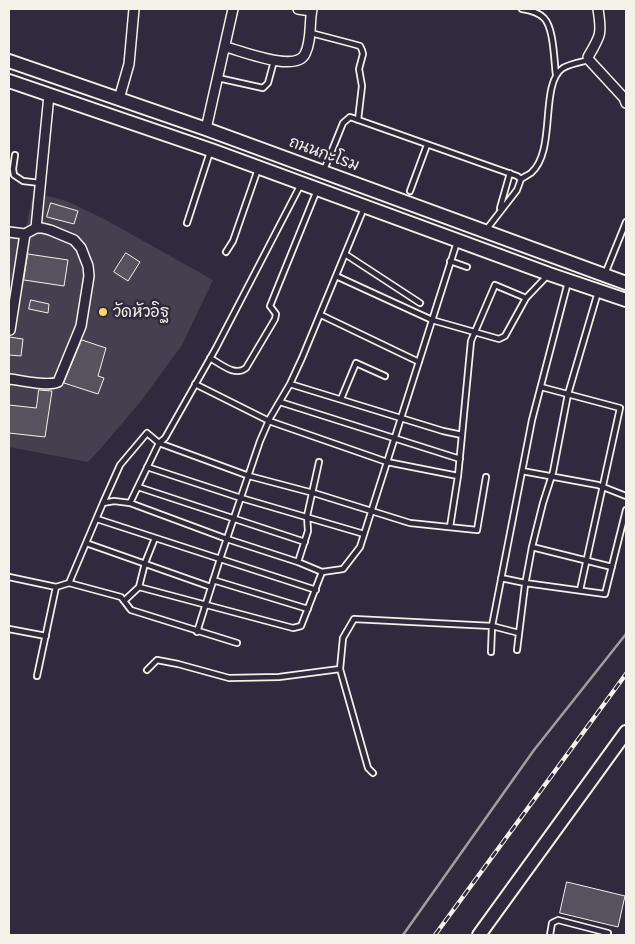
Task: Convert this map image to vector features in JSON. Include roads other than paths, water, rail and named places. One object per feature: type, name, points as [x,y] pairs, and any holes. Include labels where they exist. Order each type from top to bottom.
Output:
[{"type":"main road","name":"ถนนกะโรม","points":[[9,61],[206,129],[626,283]]},
{"type":"main road","points":[[9,81],[211,150],[457,241],[626,300]]},
{"type":"main road","points":[[318,189],[324,172]]},
{"type":"main road","points":[[598,291],[604,275]]},
{"type":"main road","points":[[479,935],[626,732]]},
{"type":"street","points":[[120,99],[129,64],[134,9]]},
{"type":"street","points":[[206,129],[226,47],[233,9]]},
{"type":"street","points":[[226,47],[290,63],[300,61],[305,55],[311,33],[312,10],[298,9]]},
{"type":"street","points":[[598,9],[601,28],[600,36],[588,57],[624,98],[626,103]]},
{"type":"street","points":[[36,228],[50,95]]},
{"type":"street","points":[[9,232],[25,234],[36,228],[42,228],[74,240],[81,248],[88,266],[89,276],[81,326],[58,382],[48,383],[9,378]]},
{"type":"street","points":[[10,330],[25,234]]},
{"type":"lane","points":[[522,9],[543,18],[547,24],[551,36],[556,76]]},
{"type":"lane","points":[[311,33],[360,46],[362,50],[359,69],[362,86],[358,120]]},
{"type":"lane","points":[[218,78],[263,88],[268,83],[275,60]]},
{"type":"lane","points":[[484,231],[517,190],[521,179],[531,173],[536,167],[547,132],[552,83],[556,76],[563,68],[589,60]]},
{"type":"lane","points":[[324,172],[343,122],[350,117],[510,173],[521,179]]},
{"type":"lane","points":[[410,191],[427,145]]},
{"type":"lane","points":[[186,223],[211,150]]},
{"type":"lane","points":[[15,155],[14,175],[22,181],[40,183]]},
{"type":"lane","points":[[226,252],[233,241],[259,168]]},
{"type":"lane","points":[[500,209],[510,173]]},
{"type":"lane","points":[[130,503],[158,443],[165,438],[210,358],[302,183]]},
{"type":"lane","points":[[210,358],[234,371],[242,371],[246,368],[275,319],[276,314],[270,306],[318,189]]},
{"type":"lane","points":[[197,632],[260,441],[290,384],[321,315],[365,207]]},
{"type":"lane","points":[[604,275],[626,222]]},
{"type":"lane","points":[[104,503],[114,501],[130,503],[322,572],[343,569],[360,547],[457,241]]},
{"type":"lane","points":[[345,254],[420,303]]},
{"type":"lane","points":[[450,261],[467,267]]},
{"type":"lane","points":[[336,276],[432,320],[499,339],[505,336],[526,298],[549,274]]},
{"type":"lane","points":[[491,652],[492,626],[532,420],[569,281]]},
{"type":"lane","points":[[450,527],[460,459],[471,341],[495,285],[526,298]]},
{"type":"lane","points":[[517,650],[525,583],[532,547],[552,475],[568,394],[598,291]]},
{"type":"lane","points":[[321,315],[419,362]]},
{"type":"lane","points":[[341,399],[356,363],[385,376]]},
{"type":"lane","points":[[195,384],[269,421],[387,462],[458,476]]},
{"type":"lane","points":[[290,384],[462,435]]},
{"type":"lane","points":[[541,387],[620,408],[580,590]]},
{"type":"lane","points":[[280,402],[460,459]]},
{"type":"lane","points":[[69,583],[120,465],[148,433],[158,443],[249,476],[410,523],[477,530],[486,477]]},
{"type":"lane","points":[[298,562],[308,530],[312,493],[319,462]]},
{"type":"lane","points":[[147,467],[242,498],[364,534]]},
{"type":"lane","points":[[522,471],[552,475],[602,487],[626,496]]},
{"type":"lane","points":[[138,487],[305,542]]},
{"type":"lane","points":[[501,578],[605,594],[626,510]]},
{"type":"lane","points":[[97,519],[316,590]]},
{"type":"lane","points":[[124,601],[139,587],[145,563],[155,538]]},
{"type":"lane","points":[[86,543],[211,587]]},
{"type":"lane","points":[[532,547],[612,567]]},
{"type":"lane","points":[[139,587],[293,628],[301,626],[322,572]]},
{"type":"lane","points":[[9,577],[56,587],[69,583],[121,597],[132,610],[237,643]]},
{"type":"lane","points":[[213,580],[308,609]]},
{"type":"lane","points":[[37,676],[56,587]]},
{"type":"lane","points":[[373,773],[368,768],[340,669],[343,638],[354,619],[492,626],[519,633]]},
{"type":"lane","points":[[9,628],[46,636]]},
{"type":"lane","points":[[147,670],[157,660],[229,678],[279,677],[340,669]]},
{"type":"lane","points":[[550,935],[552,923],[558,920],[608,933]]},
{"type":"waterway","points":[[403,935],[534,750],[626,634]]},
{"type":"railway","points":[[435,935],[626,674]]},
{"type":"place","name":"วัดหัวอิฐ","points":[[103,312]]}]
